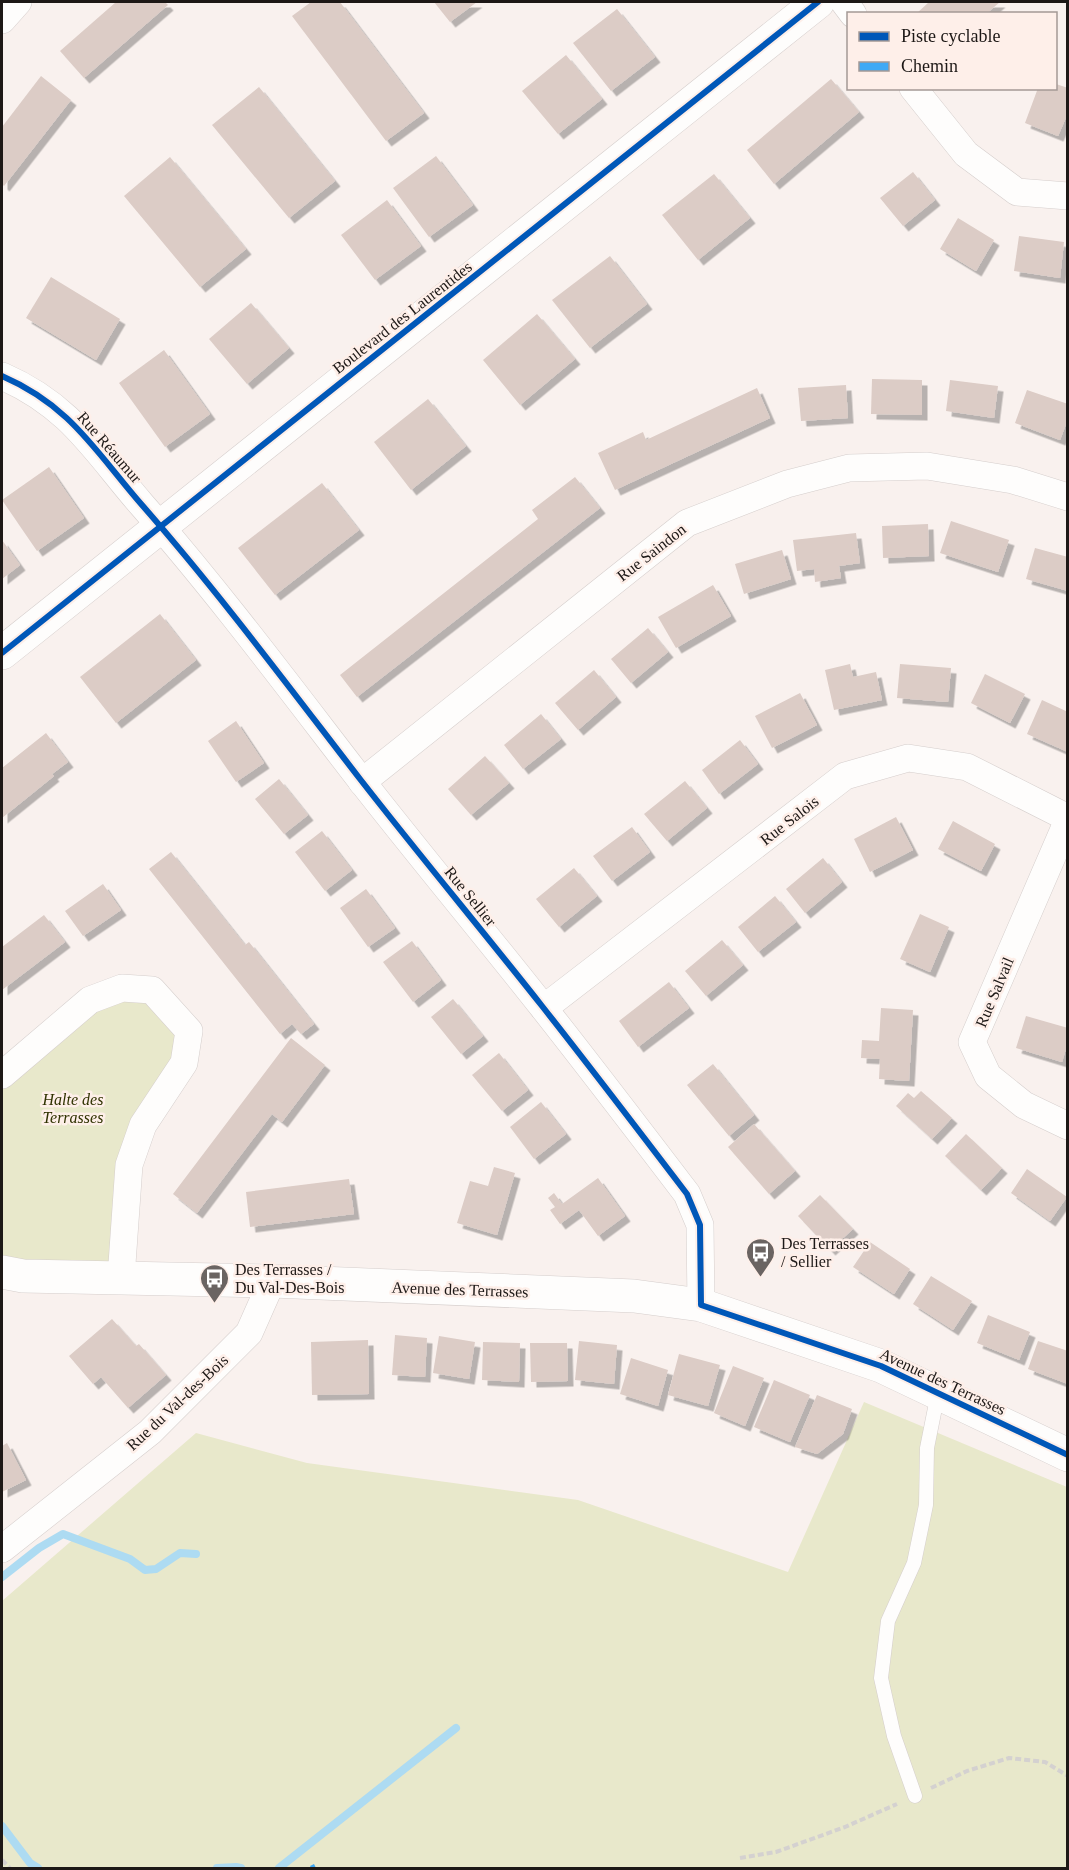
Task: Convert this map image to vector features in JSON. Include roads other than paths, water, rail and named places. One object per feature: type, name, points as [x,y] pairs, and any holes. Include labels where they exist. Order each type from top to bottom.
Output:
[{"type":"street","points":[[2,20],[18,2]]},
{"type":"street","name":"Boulevard des Laurentides","points":[[2,653],[818,2]]},
{"type":"street","points":[[915,90],[966,154],[1017,192],[1068,196]]},
{"type":"street","name":"Rue Réaumur","points":[[2,376],[28,388],[69,419],[161,526]]},
{"type":"street","name":"Rue Saindon","points":[[362,782],[687,523],[787,484],[849,468],[927,466],[1013,480],[1068,497]]},
{"type":"street","name":"Rue Sellier","points":[[161,526],[362,782],[544,1008],[687,1194],[700,1225],[701,1305]]},
{"type":"street","name":"Rue Salois","points":[[544,1008],[846,776],[908,758],[967,767],[1068,819]]},
{"type":"street","name":"Rue Salvail","points":[[1068,819],[972,1042],[988,1076],[1024,1105],[1068,1126]]},
{"type":"street","points":[[2,1075],[90,1000],[122,988],[152,990],[189,1031],[184,1063],[143,1125],[129,1166],[121,1278]]},
{"type":"street","name":"Avenue des Terrasses","points":[[2,1272],[23,1276],[272,1281],[634,1296],[701,1305],[881,1366],[1068,1455]]},
{"type":"street","name":"Rue du Val-des-Bois","points":[[2,1549],[150,1432],[249,1333],[272,1281]]},
{"type":"lane","points":[[915,1796],[894,1737],[881,1677],[888,1621],[917,1552],[926,1505],[927,1448],[938,1393]]},
{"type":"waterway","points":[[2,1577],[39,1548],[63,1534],[130,1559],[145,1570],[156,1569],[180,1553],[196,1554]]},
{"type":"waterway","points":[[279,1868],[456,1728]]},
{"type":"waterway","points":[[2,1826],[30,1863],[38,1868]]},
{"type":"waterway","points":[[217,1868],[241,1868]]},
{"type":"place","name":"Des Terrasses / Sellier","points":[[760,1278]]},
{"type":"place","name":"Des Terrasses / Du Val-Des-Bois","points":[[214,1304]]},
{"type":"park label","name":"Halte des Terrasses","points":[[73,1108]]}]
